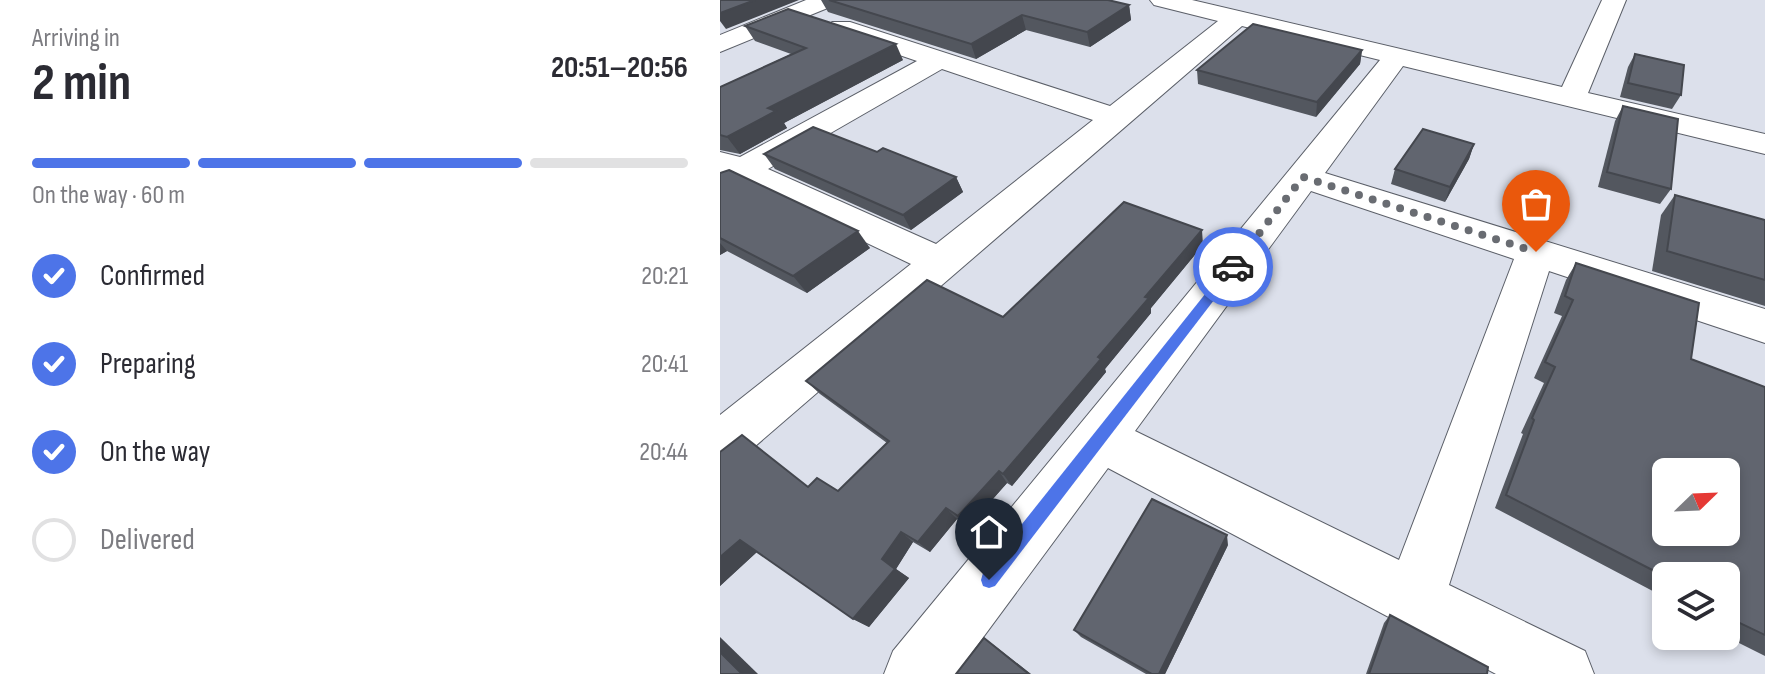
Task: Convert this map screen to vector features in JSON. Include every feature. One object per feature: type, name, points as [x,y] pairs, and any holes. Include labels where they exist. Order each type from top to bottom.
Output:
[{"type":"street","points":[[720,44],[827,0]]},
{"type":"street","points":[[1571,98],[1613,0]]},
{"type":"street","points":[[1182,2],[1237,18],[1765,144]]},
{"type":"street","points":[[797,13],[1116,118]]},
{"type":"street","points":[[720,445],[1237,18]]},
{"type":"street","points":[[916,674],[1397,56]]},
{"type":"street","points":[[727,171],[939,60]]},
{"type":"street","points":[[727,171],[941,262]]},
{"type":"street","points":[[1303,177],[1765,326]]},
{"type":"street","points":[[1414,599],[1536,252]]},
{"type":"street","points":[[1099,438],[1562,674]]},
{"type":"building","points":[[720,0],[755,0],[720,13]]},
{"type":"building","points":[[829,0],[1108,0],[1129,5],[1087,32],[1022,15],[971,44]]},
{"type":"building","points":[[788,9],[896,44],[768,108],[776,111],[727,137],[720,135],[720,87],[806,48],[745,26]]},
{"type":"building","points":[[1253,24],[1362,50],[1317,102],[1197,70]]},
{"type":"building","points":[[1635,54],[1684,65],[1681,95],[1628,83]]},
{"type":"building","points":[[1623,106],[1678,119],[1671,189],[1607,172]]},
{"type":"building","points":[[813,127],[877,152],[883,148],[956,177],[903,215],[764,154]]},
{"type":"building","points":[[1423,129],[1474,144],[1450,187],[1395,169]]},
{"type":"building","points":[[729,170],[858,231],[793,276],[720,238],[720,173]]},
{"type":"building","points":[[1675,195],[1765,220],[1765,280],[1667,251]]},
{"type":"building","points":[[1124,202],[1202,230],[1098,357],[1101,359],[1003,474],[999,471],[958,516],[946,508],[918,542],[901,532],[882,559],[895,569],[853,619],[740,540],[720,557],[720,452],[742,435],[808,487],[817,478],[838,491],[889,441],[806,381],[927,280],[1003,317]]},
{"type":"building","points":[[1576,263],[1699,303],[1691,359],[1765,387],[1765,635],[1740,623],[1740,562],[1652,562],[1652,570],[1506,495],[1534,420],[1532,418],[1555,367],[1545,362],[1573,300],[1565,296]]},
{"type":"building","points":[[1152,499],[1227,535],[1159,674],[1152,674],[1074,630]]},
{"type":"building","points":[[1390,615],[1488,667],[1487,674],[1369,674]]},
{"type":"building","points":[[984,638],[1029,674],[956,674]]},
{"type":"building","points":[[720,652],[742,674],[720,674]]},
{"type":"way so far","points":[[1233,267],[1303,177],[1536,252]]},
{"type":"route","points":[[989,580],[1233,267]]}]
